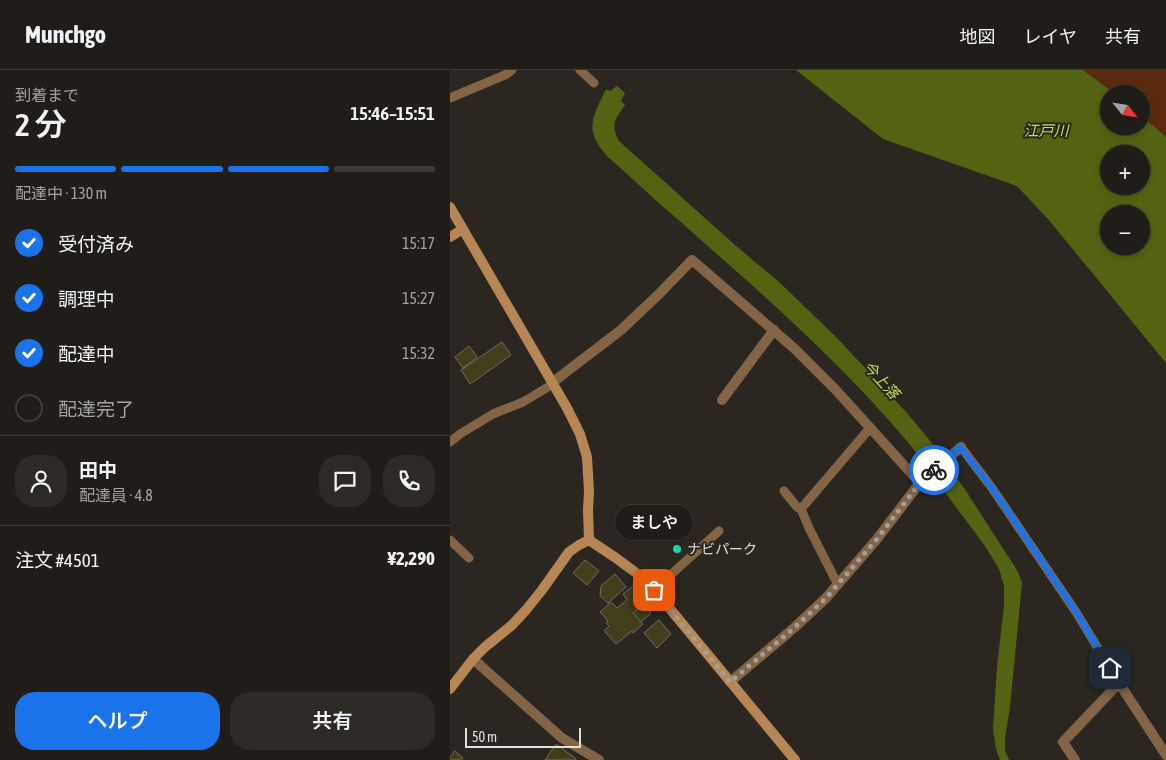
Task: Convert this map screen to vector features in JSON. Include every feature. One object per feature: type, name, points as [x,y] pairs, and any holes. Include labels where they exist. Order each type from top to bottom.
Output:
[{"type":"street","points":[[450,207],[568,408],[580,434],[588,458],[589,540]]},
{"type":"street","points":[[450,237],[463,229]]},
{"type":"street","points":[[553,383],[621,330],[692,260],[795,349],[921,481]]},
{"type":"street","points":[[722,400],[774,330]]},
{"type":"street","points":[[730,682],[809,614],[838,585],[877,539],[921,481],[960,447]]},
{"type":"street","points":[[589,540],[610,553],[646,581],[795,760]]},
{"type":"street","points":[[450,689],[473,659],[511,626],[526,610],[569,552],[589,540]]},
{"type":"street","points":[[473,659],[562,738],[600,760]]},
{"type":"street","points":[[1075,760],[1063,742],[1119,682],[1166,755]]},
{"type":"lane","points":[[450,98],[512,70]]},
{"type":"lane","points":[[580,70],[594,84]]},
{"type":"lane","points":[[450,442],[493,414],[523,402],[553,383]]},
{"type":"lane","points":[[801,510],[870,428]]},
{"type":"lane","points":[[960,447],[992,488],[1076,612],[1119,682]]},
{"type":"lane","points":[[784,491],[801,510],[838,585]]},
{"type":"lane","points":[[654,590],[719,531]]},
{"type":"lane","points":[[450,540],[469,558]]},
{"type":"shaded area","points":[[1083,70],[1166,70],[1166,137],[1150,123],[1150,85],[1103,85]]},
{"type":"water","name":"江戸川","points":[[796,70],[1083,70],[1103,85],[1100,85],[1100,135],[1150,135],[1150,123],[1166,137],[1166,363],[1048,219],[1017,186],[883,139]]},
{"type":"water","points":[[617,86],[625,93],[621,101],[625,105],[616,118],[614,126],[619,141],[779,282],[837,338],[907,413],[941,454],[927,466],[871,400],[811,339],[607,156],[595,138],[593,130],[594,115],[606,89],[610,91]]},
{"type":"water","points":[[948,467],[964,488],[1017,570],[1022,583],[1010,707],[1005,738],[1005,750],[1009,760],[1000,760],[993,729],[997,666],[1004,606],[1004,586],[999,569],[985,546],[935,479]]},
{"type":"building","points":[[502,342],[511,355],[470,384],[461,370]]},
{"type":"building","points":[[469,346],[477,357],[463,368],[455,357]]},
{"type":"building","points":[[585,560],[599,571],[587,585],[573,573]]},
{"type":"building","points":[[615,574],[626,587],[608,603],[600,596],[601,586]]},
{"type":"building","points":[[634,585],[647,600],[633,613],[643,624],[616,644],[604,631],[609,626],[606,623],[608,621],[600,612],[611,602],[617,608],[627,600],[623,594]]},
{"type":"building","points":[[643,604],[651,610],[651,613],[641,622],[633,613]]},
{"type":"building","points":[[659,620],[671,634],[657,648],[644,633]]},
{"type":"building","points":[[556,744],[575,758],[576,760],[545,760]]},
{"type":"building","points":[[455,751],[463,758],[461,760],[450,760]]},
{"type":"way so far","points":[[654,590],[730,682],[794,628],[826,598],[877,539],[922,480],[934,470]]},
{"type":"place","name":"ナビパーク","points":[[677,549]]},
{"type":"place","name":"ましや","points":[[654,590]]},
{"type":"route","points":[[934,470],[960,447],[992,488],[1076,612],[1110,668]]},
{"type":"water label","name":"今上落","points":[[881,380]]}]
